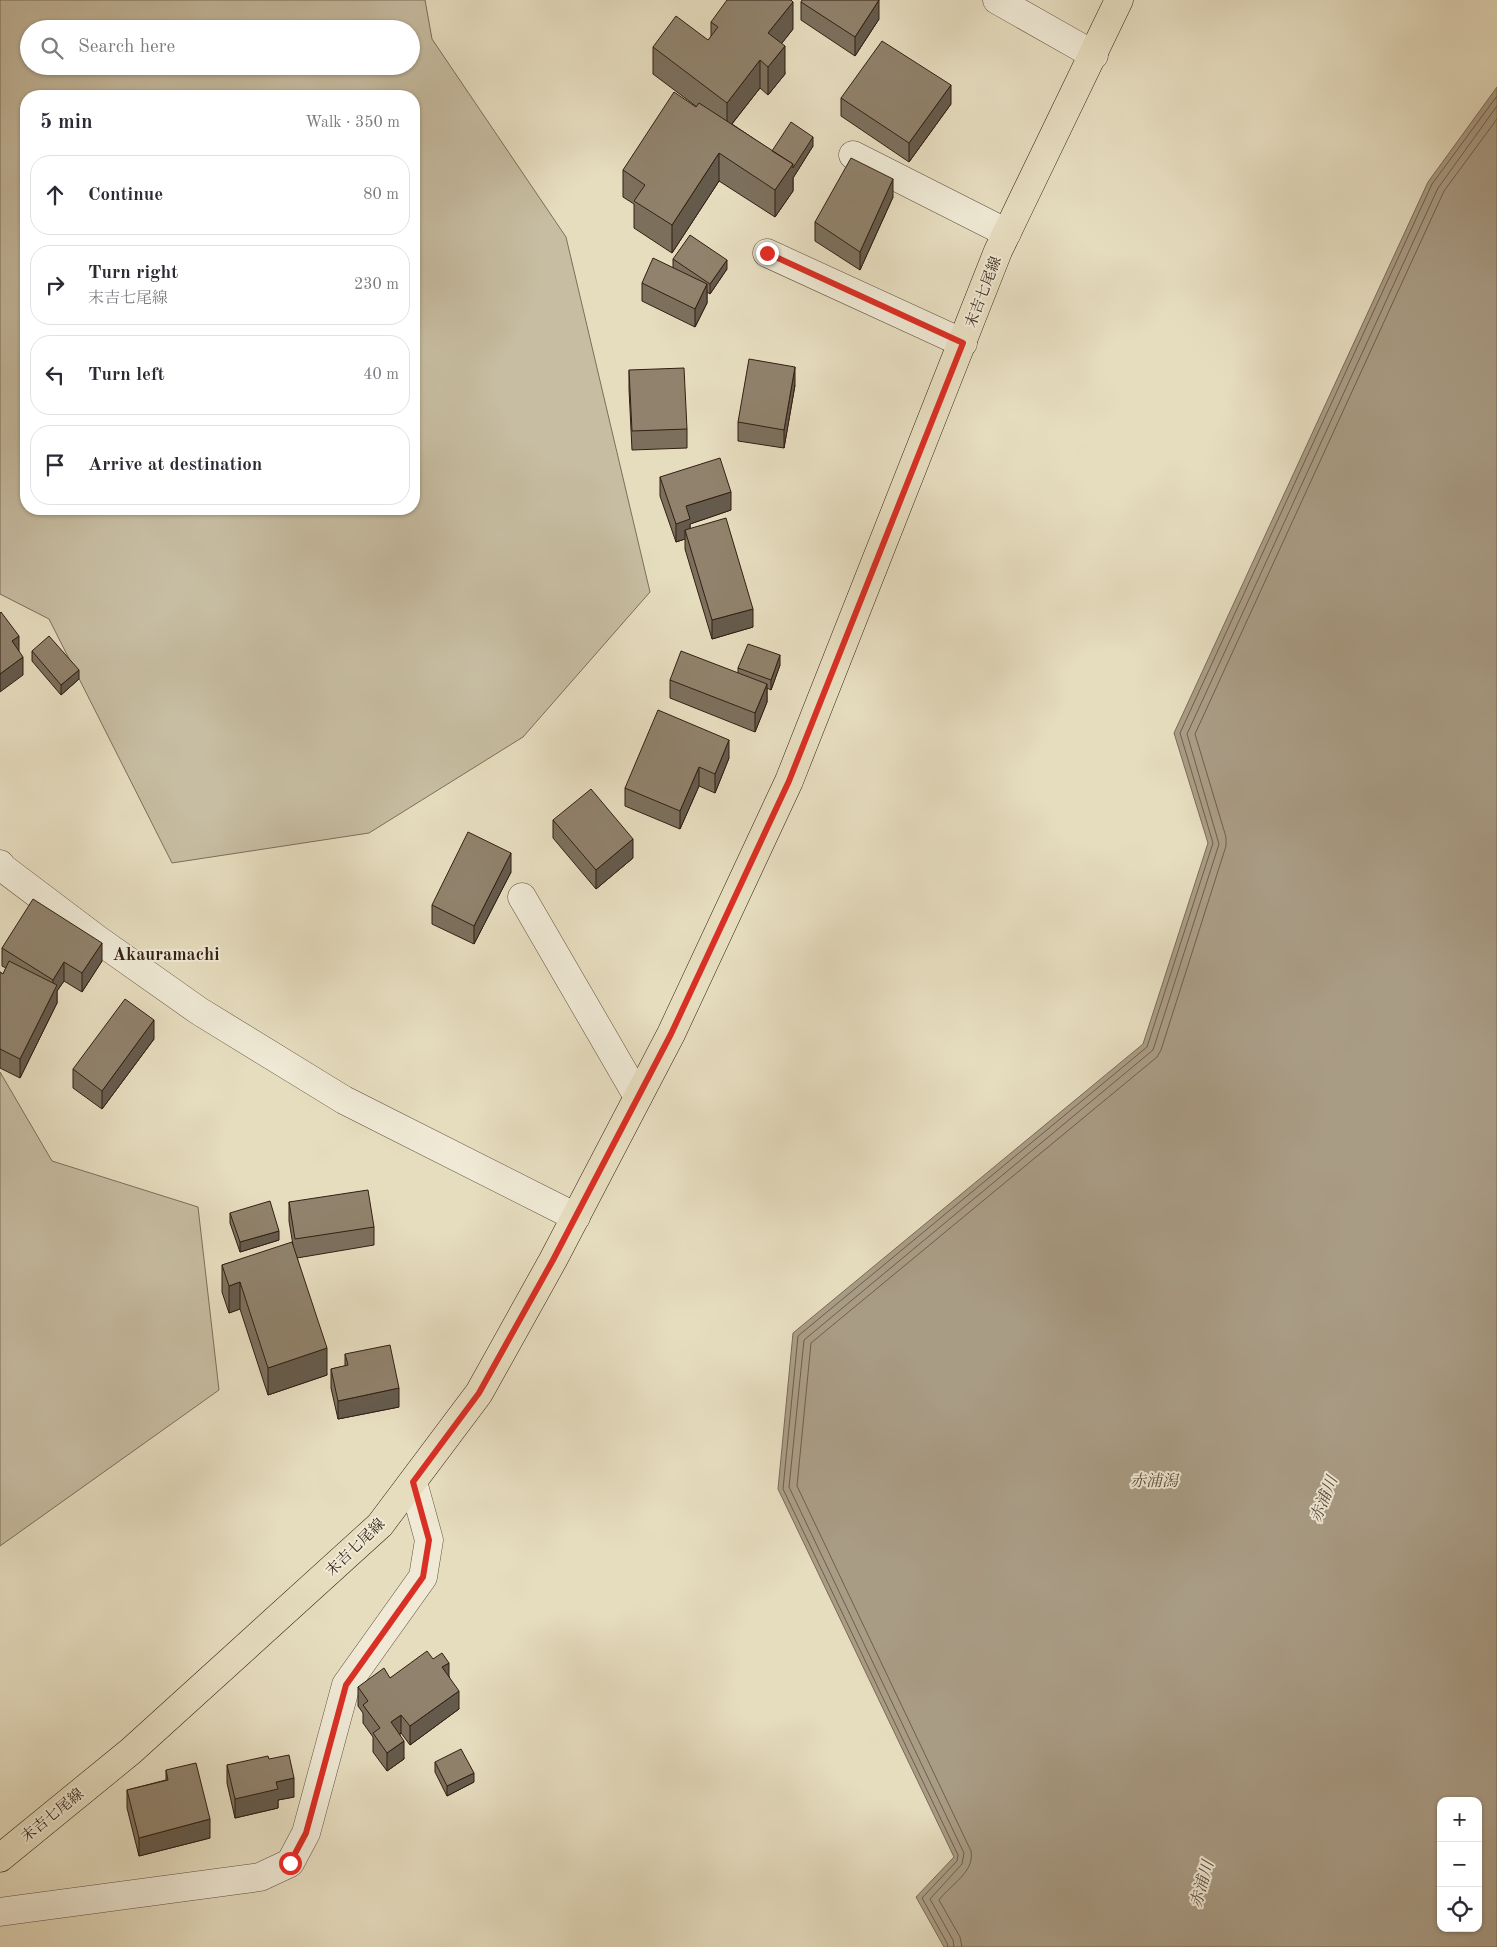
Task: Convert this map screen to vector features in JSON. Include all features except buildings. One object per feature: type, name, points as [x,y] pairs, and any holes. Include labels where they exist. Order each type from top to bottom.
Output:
[{"type":"main road","name":"末吉七尾線","points":[[0,1858],[131,1751],[380,1525],[479,1393],[576,1217],[671,1034],[789,781],[998,251],[1119,0]]},
{"type":"street","points":[[997,0],[1094,55]]},
{"type":"street","points":[[853,155],[1007,234]]},
{"type":"street","points":[[767,253],[963,343]]},
{"type":"street","points":[[0,864],[97,940],[207,1016],[344,1100],[576,1217]]},
{"type":"street","points":[[522,897],[638,1097]]},
{"type":"street","points":[[0,1912],[260,1877],[290,1863],[306,1833],[346,1685],[423,1577],[429,1540],[413,1482]]},
{"type":"shaded area","points":[[0,0],[425,0],[432,39],[566,237],[650,592],[523,737],[369,833],[172,863],[49,619],[0,594]]},
{"type":"shaded area","points":[[0,1072],[52,1161],[198,1207],[219,1390],[0,1546]]},
{"type":"water","name":"赤浦潟","points":[[1497,87],[1497,1947],[944,1947],[916,1897],[954,1857],[778,1489],[793,1333],[1143,1044],[1208,843],[1174,733],[1428,182]]},
{"type":"district","name":"Akauramachi","points":[[166,954]]},
{"type":"route","points":[[290,1863],[306,1833],[346,1685],[423,1577],[429,1540],[413,1482],[479,1393],[553,1260],[671,1034],[789,781],[963,343],[767,253]]},
{"type":"water label","name":"赤浦川","points":[[1323,1499]]},
{"type":"water label","name":"赤浦川","points":[[1201,1884]]}]
